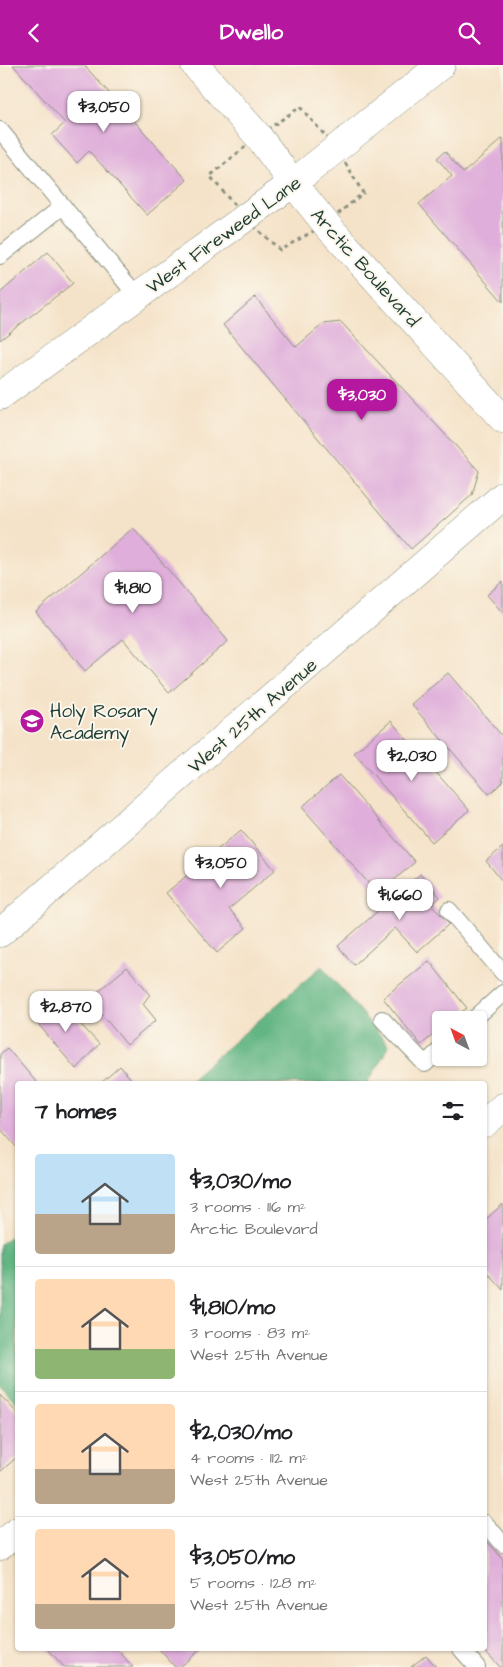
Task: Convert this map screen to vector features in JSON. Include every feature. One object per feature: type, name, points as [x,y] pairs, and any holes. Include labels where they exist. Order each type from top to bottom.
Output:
[{"type":"main road","name":"Arctic Boulevard","points":[[195,65],[258,136],[326,224],[503,419]]},
{"type":"main road","name":"West Fireweed Lane","points":[[0,396],[293,183],[441,65]]},
{"type":"main road","name":"West 25th Avenue","points":[[0,933],[503,496]]},
{"type":"main road","points":[[487,1121],[503,1107]]},
{"type":"main road","points":[[0,1546],[15,1534]]},
{"type":"lane","points":[[0,130],[137,296]]},
{"type":"lane","points":[[0,256],[63,207]]},
{"type":"lane","points":[[449,910],[503,973]]},
{"type":"lane","points":[[483,1011],[503,993]]},
{"type":"lane","points":[[382,1019],[425,1064],[432,1057]]},
{"type":"lane","points":[[487,1525],[503,1544]]},
{"type":"lane","points":[[463,1651],[477,1667]]},
{"type":"green space","points":[[322,966],[389,1046],[369,1081],[188,1081]]},
{"type":"green space","points":[[15,1233],[15,1401],[0,1385],[0,1244]]},
{"type":"building","points":[[13,65],[84,65],[187,180],[147,215],[89,151],[77,163],[52,135],[65,123]]},
{"type":"building","points":[[503,138],[503,302],[419,204],[452,176],[437,158],[445,151],[463,173]]},
{"type":"building","points":[[48,252],[73,283],[0,340],[0,293]]},
{"type":"building","points":[[255,297],[296,347],[323,324],[341,322],[479,471],[472,495],[411,549],[223,325]]},
{"type":"building","points":[[133,528],[228,641],[169,693],[123,639],[85,671],[36,612]]},
{"type":"building","points":[[503,581],[503,613],[487,595]]},
{"type":"building","points":[[448,673],[503,737],[503,782],[489,794],[411,704]]},
{"type":"building","points":[[391,721],[469,810],[432,842],[354,753]]},
{"type":"building","points":[[339,775],[415,862],[378,894],[302,807]]},
{"type":"building","points":[[241,830],[275,870],[229,909],[246,928],[217,953],[166,893]]},
{"type":"building","points":[[503,847],[503,882],[486,861]]},
{"type":"building","points":[[420,874],[440,897],[432,905],[449,924],[417,952],[395,928],[354,965],[338,946]]},
{"type":"building","points":[[429,961],[467,1008],[463,1011],[432,1011],[432,1036],[421,1045],[383,998]]},
{"type":"building","points":[[127,967],[150,994],[143,1004],[156,1020],[127,1045],[89,999]]},
{"type":"building","points":[[56,998],[99,1044],[76,1069],[33,1018]]},
{"type":"building","points":[[7,1048],[35,1081],[15,1081],[15,1146],[0,1128],[0,1054]]},
{"type":"building","points":[[120,1066],[132,1081],[103,1081]]},
{"type":"building","points":[[503,1204],[503,1290],[487,1272],[487,1218]]},
{"type":"building","points":[[0,1395],[15,1411],[15,1459],[0,1472]]},
{"type":"building","points":[[487,1541],[503,1559],[503,1667],[500,1667],[485,1651],[487,1651]]},
{"type":"building","points":[[50,1651],[119,1651],[133,1667],[64,1667]]},
{"type":"building","points":[[161,1651],[199,1651],[180,1667],[175,1667]]},
{"type":"building","points":[[426,1655],[436,1667],[411,1667]]},
{"type":"place","name":"Holy Rosary Academy","points":[[32,721]]}]
